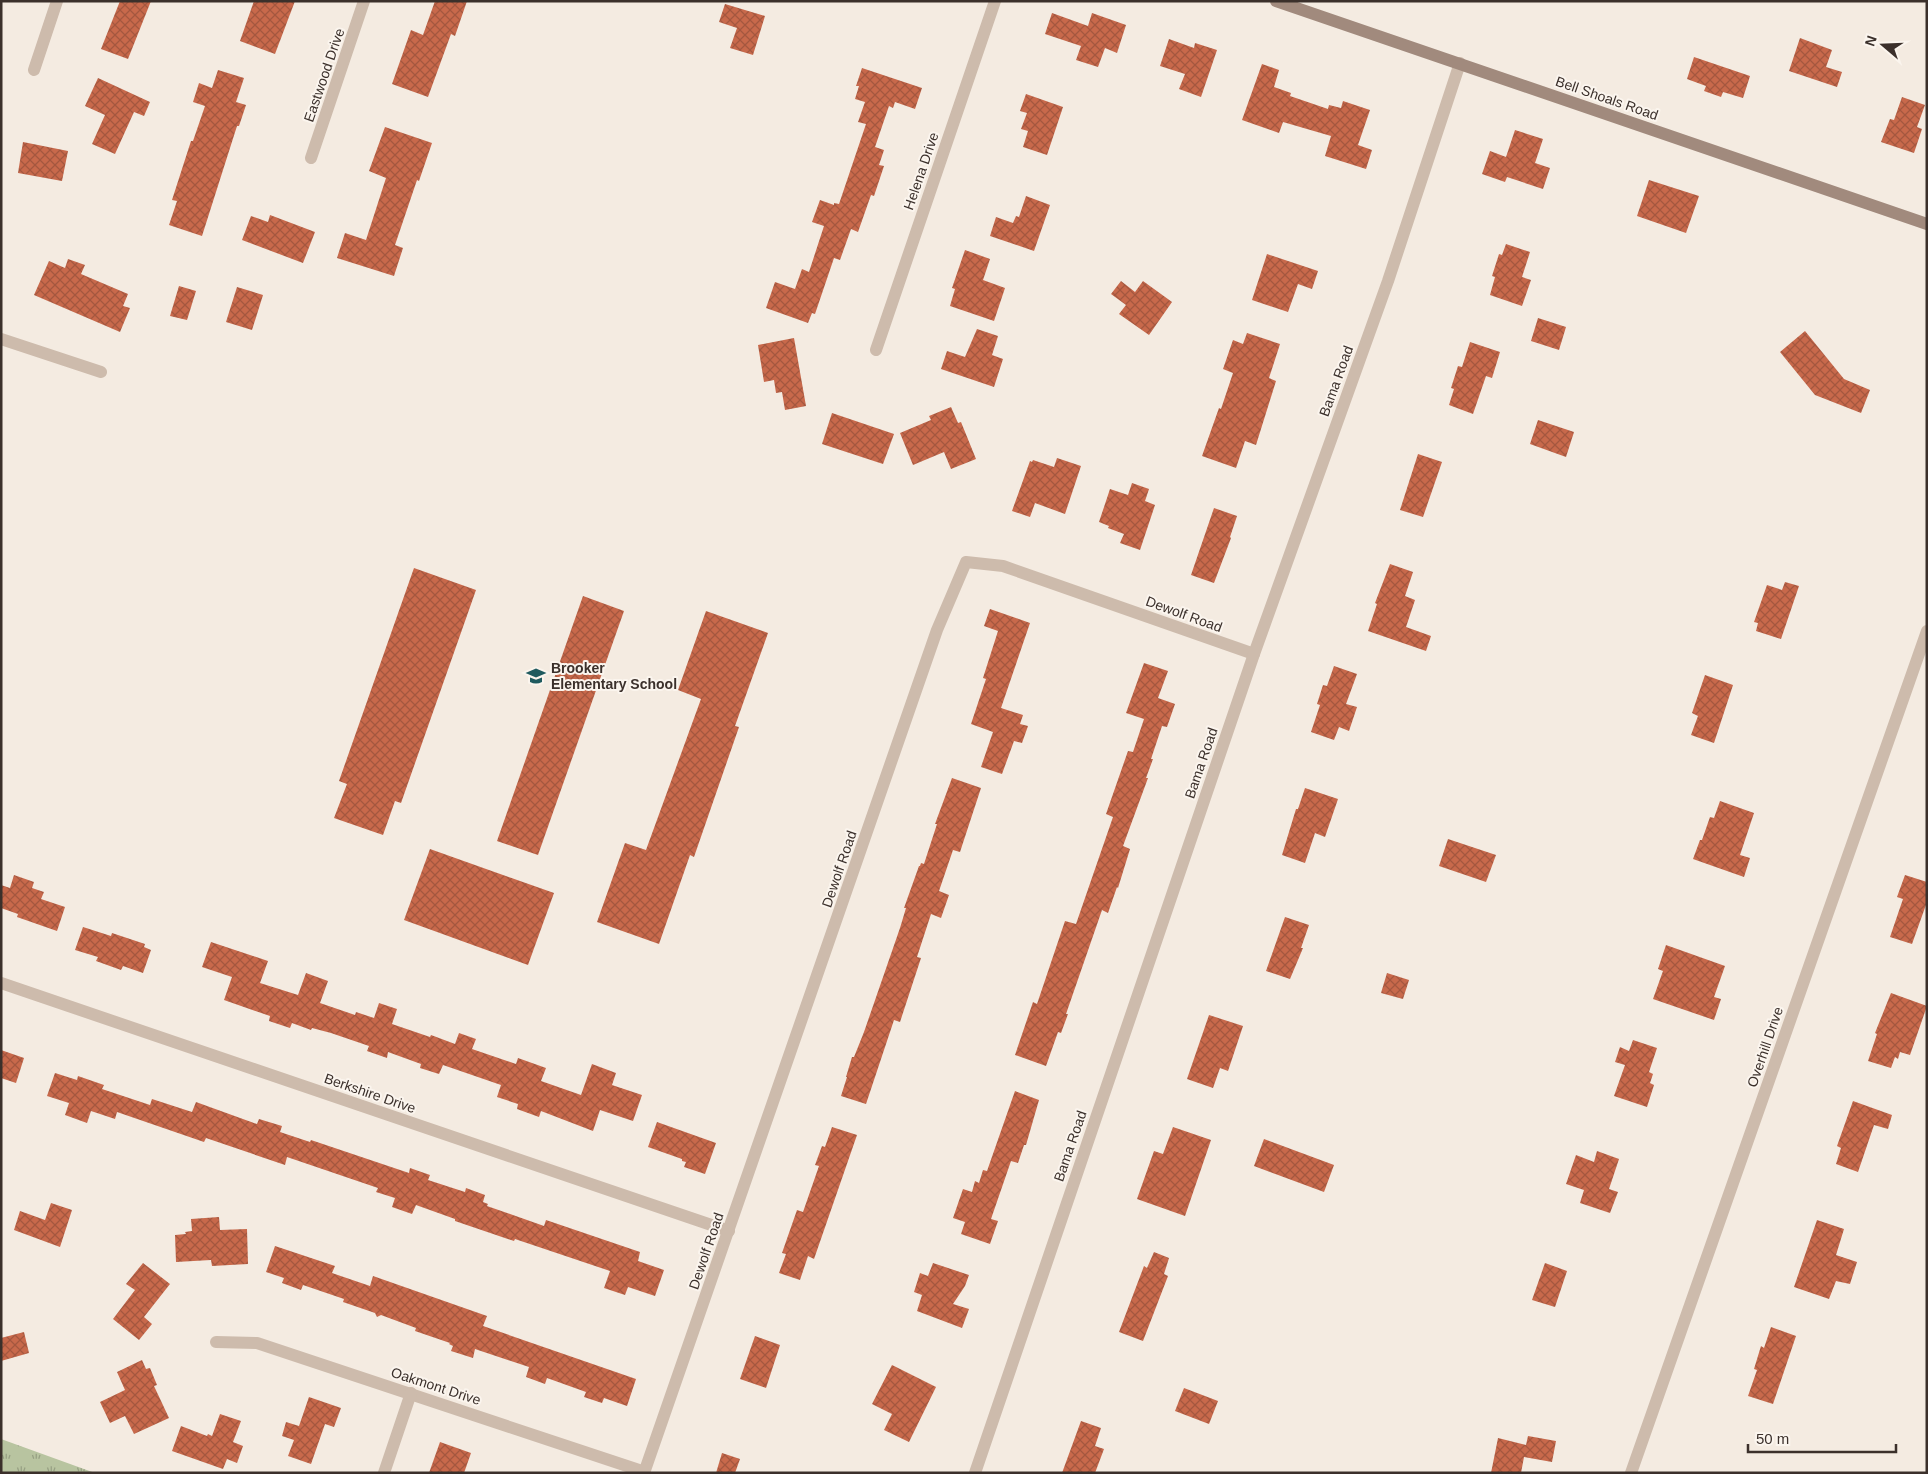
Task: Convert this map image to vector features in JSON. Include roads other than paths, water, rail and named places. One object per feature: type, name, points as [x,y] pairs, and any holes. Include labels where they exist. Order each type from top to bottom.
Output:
[{"type":"main road","name":"Bell Shoals Road","points":[[1276,1],[1927,224]]},
{"type":"street","points":[[34,70],[57,1]]},
{"type":"street","name":"Eastwood Drive","points":[[311,158],[364,1]]},
{"type":"street","name":"Helena Drive","points":[[876,350],[995,1]]},
{"type":"street","name":"Bama Road","points":[[975,1473],[1254,654],[1388,281],[1460,64]]},
{"type":"street","points":[[1,339],[101,372]]},
{"type":"street","name":"Dewolf Road","points":[[644,1472],[730,1231],[937,630],[966,562],[1004,566],[1254,654]]},
{"type":"street","name":"Overhill Drive","points":[[1631,1473],[1927,631]]},
{"type":"street","name":"Berkshire Drive","points":[[1,983],[730,1231]]},
{"type":"street","name":"Oakmont Drive","points":[[216,1342],[257,1343],[644,1472]]},
{"type":"street","points":[[384,1473],[411,1393]]},
{"type":"place","name":"Brooker Elementary School","points":[[536,676]]}]
